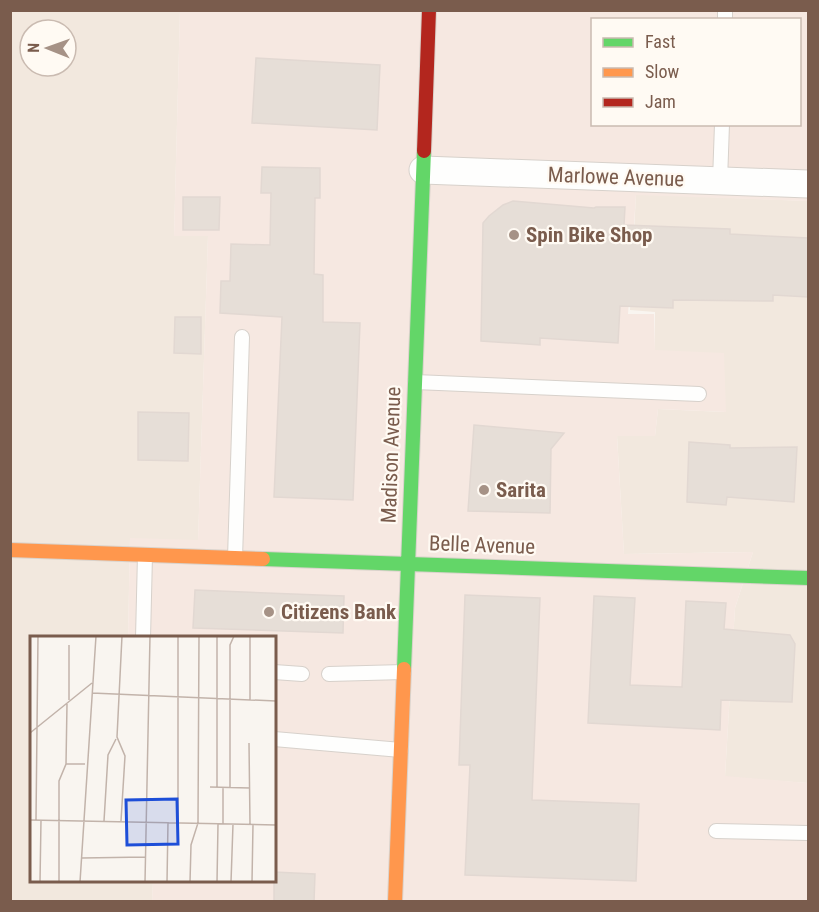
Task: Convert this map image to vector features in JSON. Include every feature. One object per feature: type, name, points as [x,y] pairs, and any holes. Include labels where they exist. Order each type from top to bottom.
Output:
[{"type":"main road","name":"Madison Avenue","points":[[395,902],[429,10]]},
{"type":"main road","name":"Belle Avenue","points":[[10,549],[808,578]]},
{"type":"street","name":"Marlowe Avenue","points":[[423,171],[808,184]]},
{"type":"lane","points":[[720,181],[722,126]]},
{"type":"lane","points":[[235,558],[242,337]]},
{"type":"lane","points":[[415,382],[699,394]]},
{"type":"lane","points":[[143,636],[145,555]]},
{"type":"lane","points":[[276,672],[302,674]]},
{"type":"lane","points":[[329,674],[404,672]]},
{"type":"lane","points":[[276,739],[401,750]]},
{"type":"lane","points":[[716,831],[808,833]]},
{"type":"shaded area","points":[[10,11],[180,11],[174,236],[208,236],[198,541],[130,539],[128,636],[30,636],[30,882],[153,882],[152,901],[11,901]]},
{"type":"shaded area","points":[[180,11],[808,11],[808,201],[636,195],[628,314],[654,314],[655,350],[724,353],[726,412],[658,409],[655,436],[617,436],[624,554],[753,552],[735,608],[725,776],[808,783],[808,901],[152,901],[153,882],[276,882],[276,636],[128,636],[130,538],[198,540],[208,236],[174,236]]},
{"type":"shaded area","points":[[636,194],[808,201],[808,783],[725,777],[735,608],[753,552],[624,554],[617,435],[655,436],[658,409],[725,412],[655,350],[655,312],[630,310]]},
{"type":"building","points":[[256,58],[380,65],[377,130],[252,123]]},
{"type":"building","points":[[262,167],[320,168],[320,198],[315,198],[314,274],[323,275],[323,322],[360,323],[353,500],[274,497],[282,317],[220,313],[221,281],[230,281],[231,244],[270,245],[271,193],[261,193]]},
{"type":"building","points":[[183,197],[220,197],[219,230],[183,230]]},
{"type":"building","points":[[513,201],[594,208],[625,207],[624,225],[730,229],[730,234],[808,238],[808,297],[773,295],[773,301],[673,300],[673,308],[620,306],[618,343],[540,338],[540,345],[481,341],[483,223],[503,205]]},
{"type":"building","points":[[175,317],[201,317],[201,354],[174,353]]},
{"type":"building","points":[[138,412],[189,413],[188,461],[138,460]]},
{"type":"building","points":[[474,425],[564,433],[551,449],[550,513],[468,511]]},
{"type":"building","points":[[689,442],[730,445],[730,448],[797,447],[794,502],[727,497],[726,505],[687,502]]},
{"type":"building","name":"Citizens Bank","points":[[195,590],[344,596],[343,633],[193,628]]},
{"type":"building","points":[[465,595],[540,598],[532,800],[639,804],[636,881],[465,875],[470,765],[459,765]]},
{"type":"building","points":[[594,596],[635,598],[630,685],[682,687],[686,601],[726,603],[724,629],[790,635],[795,644],[792,702],[721,700],[720,730],[588,723]]},
{"type":"building","points":[[276,872],[315,874],[314,902],[274,902]]},
{"type":"traffic: fast","points":[[404,669],[424,151]]},
{"type":"traffic: fast","points":[[263,559],[808,578]]},
{"type":"traffic: slow","points":[[10,550],[263,559]]},
{"type":"traffic: slow","points":[[395,902],[404,669]]},
{"type":"traffic: jam","points":[[424,151],[429,10]]},
{"type":"place","name":"Spin Bike Shop","points":[[514,235]]},
{"type":"place","name":"Sarita","points":[[484,490]]},
{"type":"place","name":"Citizens Bank","points":[[269,612]]}]
